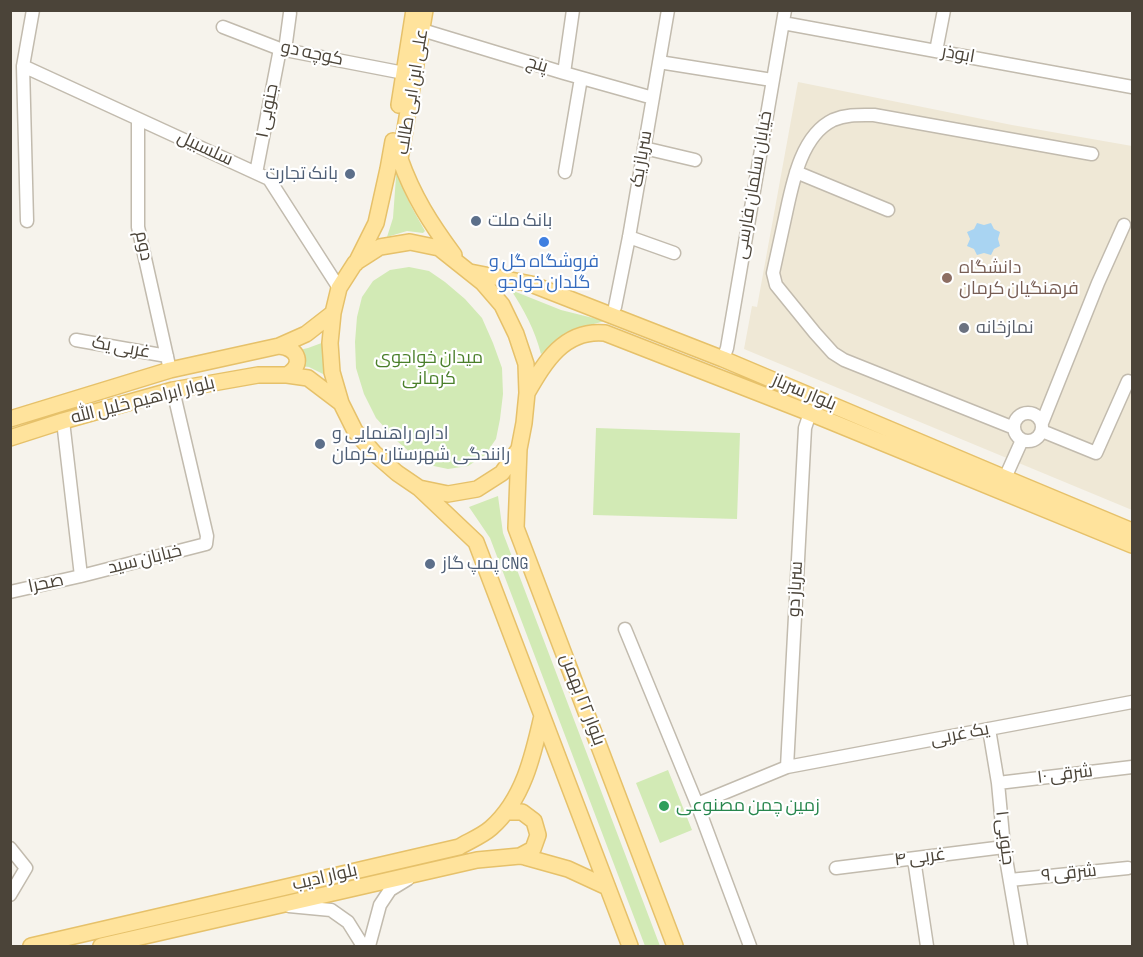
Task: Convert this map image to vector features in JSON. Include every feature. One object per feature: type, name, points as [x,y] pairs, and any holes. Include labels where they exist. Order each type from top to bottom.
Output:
[{"type":"main road","name":"علی ابن ابی طالب","points":[[356,263],[376,224],[388,169],[414,10]]},
{"type":"main road","name":"علی ابن ابی طالب","points":[[425,10],[400,159],[407,179],[431,225],[466,268]]},
{"type":"main road","points":[[419,488],[448,494],[477,489],[502,473],[519,448],[527,393],[526,364],[516,333],[502,305],[483,283],[439,248],[410,242],[380,247],[356,263],[339,288],[333,313],[330,343],[332,372],[341,403],[355,431],[374,453],[419,488],[476,542],[630,946]]},
{"type":"main road","name":"بلوار سرباز","points":[[466,268],[531,284],[723,359],[1132,531]]},
{"type":"main road","name":"بلوار ابراهیم خلیل الله","points":[[10,419],[168,363],[279,346],[306,334],[333,313]]},
{"type":"main road","name":"بلوار سرباز","points":[[527,393],[543,366],[562,345],[580,336],[605,333],[810,413],[1132,545]]},
{"type":"main road","points":[[279,346],[287,347],[297,357],[297,365],[287,375]]},
{"type":"main road","name":"بلوار ابراهیم خلیل الله","points":[[10,438],[173,390],[258,375],[308,378],[341,403]]},
{"type":"main road","name":"بلوار ۲۲ بهمن","points":[[519,448],[516,528],[675,946]]},
{"type":"main road","name":"بلوار ادیب","points":[[31,946],[459,847],[489,830],[508,812],[534,755],[542,716]]},
{"type":"main road","points":[[508,812],[522,812],[534,821],[538,835],[533,849],[520,856]]},
{"type":"main road","name":"بلوار ادیب","points":[[101,946],[477,860],[520,856],[568,869],[608,887]]},
{"type":"street","points":[[27,221],[23,66],[33,10]]},
{"type":"street","points":[[564,73],[573,10]]},
{"type":"street","name":"سرباز یک","points":[[615,307],[668,10]]},
{"type":"street","points":[[936,51],[944,10]]},
{"type":"street","name":"جنوبی ۱","points":[[256,173],[290,13]]},
{"type":"street","name":"ابوذر","points":[[784,17],[936,51],[1132,87]]},
{"type":"street","name":"خیابان سلمان فارسی","points":[[723,359],[727,348],[784,17]]},
{"type":"street","name":"کوچه دو","points":[[223,27],[283,50],[404,72]]},
{"type":"street","name":"پنج","points":[[422,30],[653,98]]},
{"type":"street","points":[[659,62],[772,80]]},
{"type":"street","name":"سلسبیل","points":[[23,66],[269,179],[339,288]]},
{"type":"street","points":[[566,172],[581,78]]},
{"type":"street","points":[[1014,428],[844,360],[833,353],[815,333],[776,285],[773,273],[794,179],[807,147],[820,130],[832,121],[849,115],[874,115],[1092,154]]},
{"type":"street","name":"دوم","points":[[138,119],[138,227],[168,363]]},
{"type":"street","points":[[644,148],[695,160]]},
{"type":"street","points":[[796,172],[888,210]]},
{"type":"street","points":[[1124,225],[1098,283],[1042,427],[1040,435],[1032,441],[1018,437],[1014,428],[1015,420],[1022,414],[1034,414],[1038,417],[1042,427],[1096,453],[1128,381]]},
{"type":"street","points":[[628,237],[674,253]]},
{"type":"street","name":"غربی یک","points":[[76,340],[168,363]]},
{"type":"street","name":"خیابان سید","points":[[63,421],[81,576],[206,544],[207,536],[173,390]]},
{"type":"street","name":"سرباز دو","points":[[787,767],[805,428],[810,413]]},
{"type":"street","points":[[1005,478],[1022,440]]},
{"type":"street","name":"صحرا","points":[[10,592],[81,576]]},
{"type":"street","points":[[625,629],[697,804],[750,946]]},
{"type":"street","name":"یک غربی","points":[[697,804],[787,767],[1132,702]]},
{"type":"street","name":"جنوبی ۱","points":[[988,729],[998,783],[1004,847],[1021,946]]},
{"type":"street","name":"شرقی ۱۰","points":[[998,783],[1132,767]]},
{"type":"street","name":"غربی ۴","points":[[836,868],[1004,847]]},
{"type":"street","points":[[10,848],[26,868],[10,895]]},
{"type":"street","points":[[914,859],[927,946]]},
{"type":"street","name":"شرقی ۹","points":[[1010,880],[1128,868]]},
{"type":"street","points":[[369,946],[380,905],[390,890],[419,874]]},
{"type":"street","points":[[281,905],[332,910],[348,922],[363,946]]},
{"type":"shaded area","name":"دانشگاه فرهنگیان کرمان","points":[[798,82],[1012,125],[1132,146],[1132,510],[744,349],[752,306],[757,307]]},
{"type":"green space","points":[[397,163],[404,190],[425,231],[423,233],[407,231],[387,237],[393,218]]},
{"type":"green space","name":"میدان خواجوی کرمانی","points":[[409,267],[429,271],[465,299],[482,318],[502,368],[503,394],[496,439],[485,455],[468,466],[448,469],[429,465],[397,441],[376,418],[364,394],[356,368],[357,317],[362,297],[373,281],[390,270]]},
{"type":"green space","points":[[511,290],[561,310],[605,321],[575,329],[541,354],[529,320]]},
{"type":"green space","points":[[327,341],[329,377],[309,367],[300,366],[299,350]]},
{"type":"green space","points":[[596,428],[740,433],[737,519],[593,515]]},
{"type":"green space","points":[[498,496],[503,533],[660,946],[645,946],[490,538],[469,507]]},
{"type":"green space","name":"زمین چمن مصنوعی","points":[[668,770],[692,830],[660,843],[636,783]]},
{"type":"water","points":[[977,223],[984,225],[991,223],[994,229],[1000,232],[998,239],[1000,246],[994,249],[991,255],[984,253],[977,255],[974,249],[967,246],[970,239],[967,232],[974,229]]},
{"type":"place","name":"بانک تجارت","points":[[350,174]]},
{"type":"place","name":"بانک ملت","points":[[476,221]]},
{"type":"place","name":"فروشگاه گل و گلدان خواجو","points":[[544,242]]},
{"type":"place","name":"دانشگاه فرهنگیان کرمان","points":[[947,278]]},
{"type":"place","name":"نمازخانه","points":[[964,328]]},
{"type":"place","name":"اداره راهنمایی و رانندگی شهرستان کرمان","points":[[320,444]]},
{"type":"place","name":"پمپ گاز CNG","points":[[430,564]]},
{"type":"place","name":"زمین چمن مصنوعی","points":[[664,806]]}]
